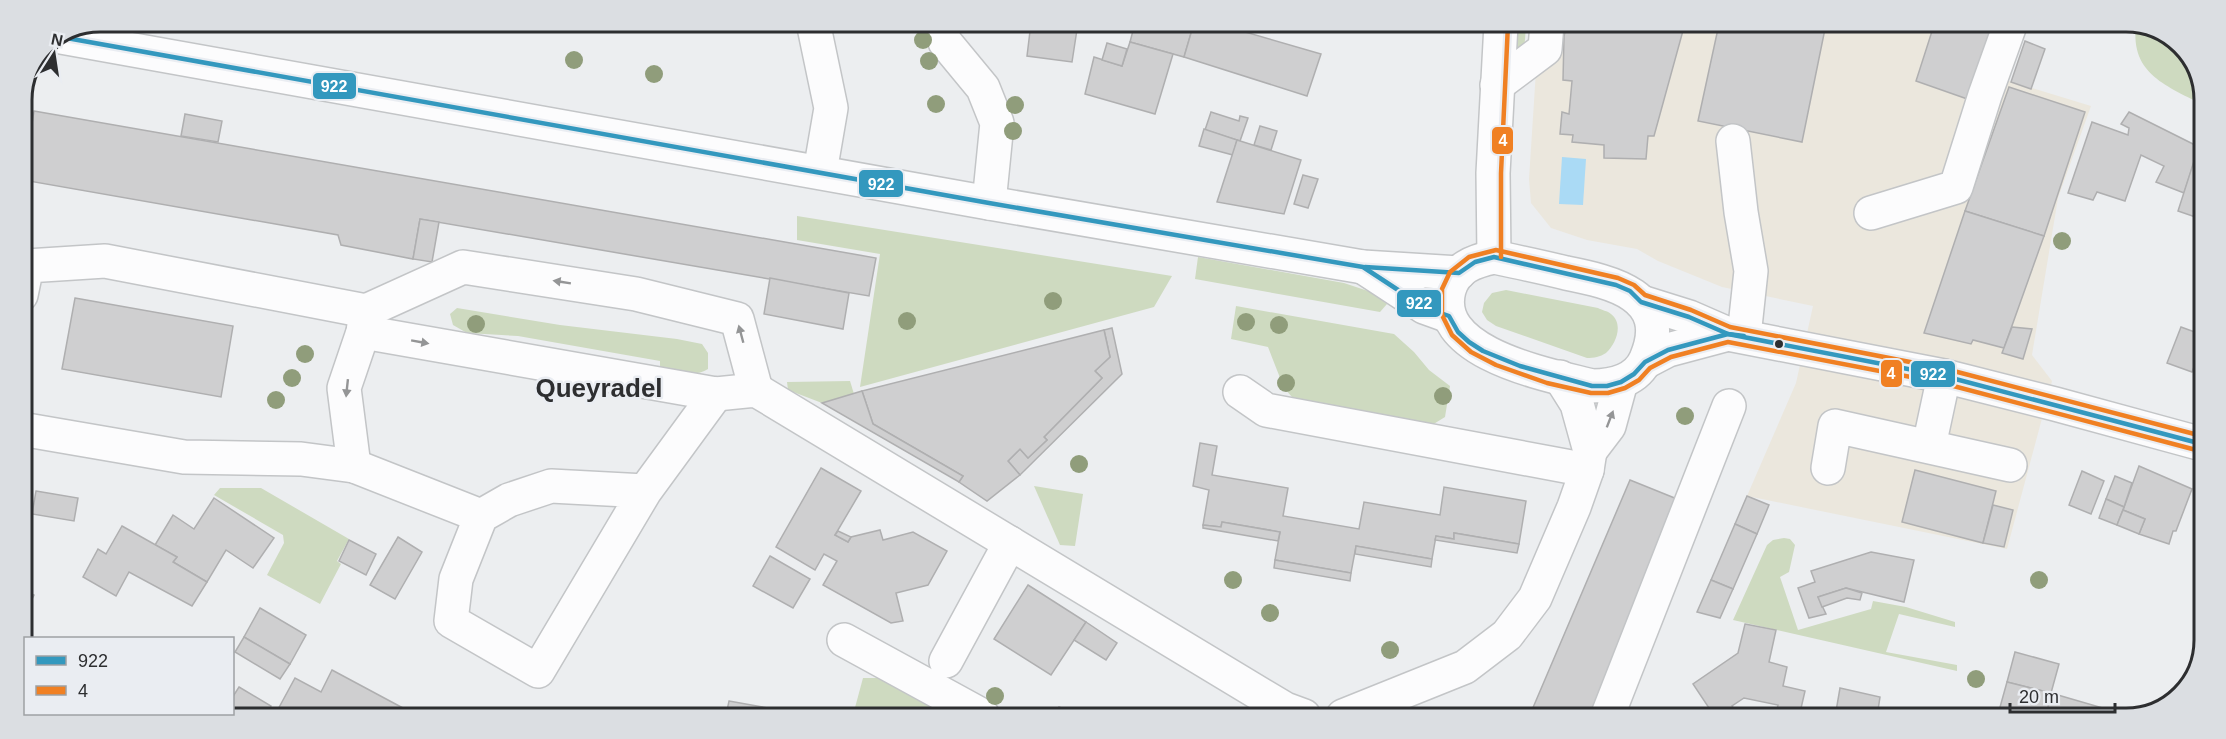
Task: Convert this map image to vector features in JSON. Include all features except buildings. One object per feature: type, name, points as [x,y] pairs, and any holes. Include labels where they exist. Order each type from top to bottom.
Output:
[{"type":"main road","points":[[815,31],[831,108],[820,172]]},
{"type":"main road","points":[[942,31],[945,42],[982,88],[997,123],[989,203]]},
{"type":"main road","points":[[1494,257],[1493,173],[1501,31]]},
{"type":"main road","points":[[1497,85],[1545,49],[1546,31]]},
{"type":"main road","points":[[1871,213],[1956,188],[2008,31]]},
{"type":"main road","points":[[71,38],[989,203],[1364,267],[1459,273]]},
{"type":"main road","points":[[1733,141],[1751,272],[1736,335]]},
{"type":"main road","points":[[1363,708],[1465,667],[1507,635],[1535,598],[1574,507],[1589,461],[1609,426],[1633,372],[1651,346],[1652,332],[1649,316],[1641,302],[1630,291],[1609,282],[1494,257],[1467,265],[1459,273],[1449,291],[1449,315],[1457,332],[1470,343],[1503,359],[1592,386],[1607,386],[1633,372],[1668,350],[1736,335]]},
{"type":"main road","points":[[31,266],[105,261],[365,321],[716,394],[756,390],[1283,708]]},
{"type":"main road","points":[[354,466],[344,388],[365,321],[463,267],[636,294],[737,319],[756,390]]},
{"type":"main road","points":[[1364,267],[1424,307],[1449,315]]},
{"type":"main road","points":[[1641,302],[1736,335],[1944,376],[2194,442]]},
{"type":"main road","points":[[1929,446],[1944,376]]},
{"type":"main road","points":[[1560,377],[1577,404],[1589,461]]},
{"type":"main road","points":[[1240,392],[1266,410],[1589,461]]},
{"type":"main road","points":[[645,491],[551,486],[509,500],[481,516],[456,579],[451,621],[538,671],[645,491],[716,394]]},
{"type":"main road","points":[[1611,708],[1729,406]]},
{"type":"main road","points":[[1828,468],[1835,426],[2010,465]]},
{"type":"main road","points":[[32,431],[184,457],[301,459],[354,466],[481,516]]},
{"type":"main road","points":[[946,661],[1010,543]]},
{"type":"main road","points":[[844,640],[967,708]]},
{"type":"shaded area","points":[[1539,31],[2026,31],[2003,79],[2091,106],[2058,198],[2032,355],[2052,381],[2007,549],[1747,496],[1796,383],[1813,306],[1722,287],[1658,261],[1637,249],[1587,240],[1551,228],[1531,203],[1529,179]]},
{"type":"green space","points":[[1517,31],[1526,31],[1524,55],[1515,54]]},
{"type":"green space","points":[[2136,32],[2144,34],[2164,43],[2178,55],[2189,73],[2194,100],[2154,77],[2139,56]]},
{"type":"green space","points":[[797,216],[1172,276],[1154,307],[860,387],[880,254],[797,240]]},
{"type":"green space","points":[[1198,257],[1344,283],[1371,292],[1387,304],[1380,312],[1195,279]]},
{"type":"green space","points":[[1506,290],[1598,308],[1608,312],[1615,318],[1618,328],[1613,345],[1606,353],[1587,358],[1496,326],[1487,320],[1482,312],[1484,303],[1492,293]]},
{"type":"green space","points":[[1236,306],[1394,334],[1429,370],[1450,386],[1445,417],[1432,425],[1349,413],[1292,397],[1284,388],[1268,347],[1231,339]]},
{"type":"green space","points":[[457,308],[560,325],[702,344],[708,353],[708,369],[703,372],[685,373],[660,368],[660,361],[518,336],[467,333],[453,325],[450,314]]},
{"type":"green space","points":[[850,381],[854,394],[822,403],[788,390],[787,382]]},
{"type":"green space","points":[[1034,486],[1083,494],[1075,546],[1060,545]]},
{"type":"green space","points":[[220,488],[261,488],[349,539],[337,561],[341,564],[320,604],[267,575],[284,543],[283,535],[214,495]]},
{"type":"green space","points":[[1790,539],[1795,545],[1789,572],[1780,577],[1798,630],[1871,609],[1873,601],[1906,607],[1955,622],[1955,627],[1899,614],[1886,652],[1957,665],[1957,671],[1733,620],[1767,545],[1773,540]]},
{"type":"green space","points":[[863,678],[878,678],[946,708],[855,708]]},
{"type":"water","points":[[1562,157],[1586,159],[1583,205],[1559,204]]},
{"type":"transit line","name":"4","points":[[1501,257],[1501,173],[1508,31]]},
{"type":"transit line","name":"922","points":[[70,39],[989,203],[1363,267],[1424,307],[1449,316],[1458,332],[1483,351],[1520,366],[1592,386],[1607,386],[1621,382],[1634,374],[1645,362],[1668,350],[1728,334],[1944,376],[2194,442]]},
{"type":"transit line","name":"4","points":[[2194,434],[1946,369],[1730,327],[1691,310],[1645,295],[1634,285],[1618,278],[1496,250],[1469,257],[1450,272],[1442,289],[1442,315],[1452,335],[1471,352],[1496,365],[1547,383],[1591,393],[1608,393],[1625,388],[1639,380],[1650,368],[1671,357],[1728,342],[1942,383],[2194,449]]},
{"type":"transit line","name":"922","points":[[1365,267],[1459,273],[1475,262],[1494,257],[1616,285],[1630,291],[1641,302],[1689,317],[1728,334],[1744,336]]},
{"type":"district","name":"Queyradel","points":[[599,388]]}]
